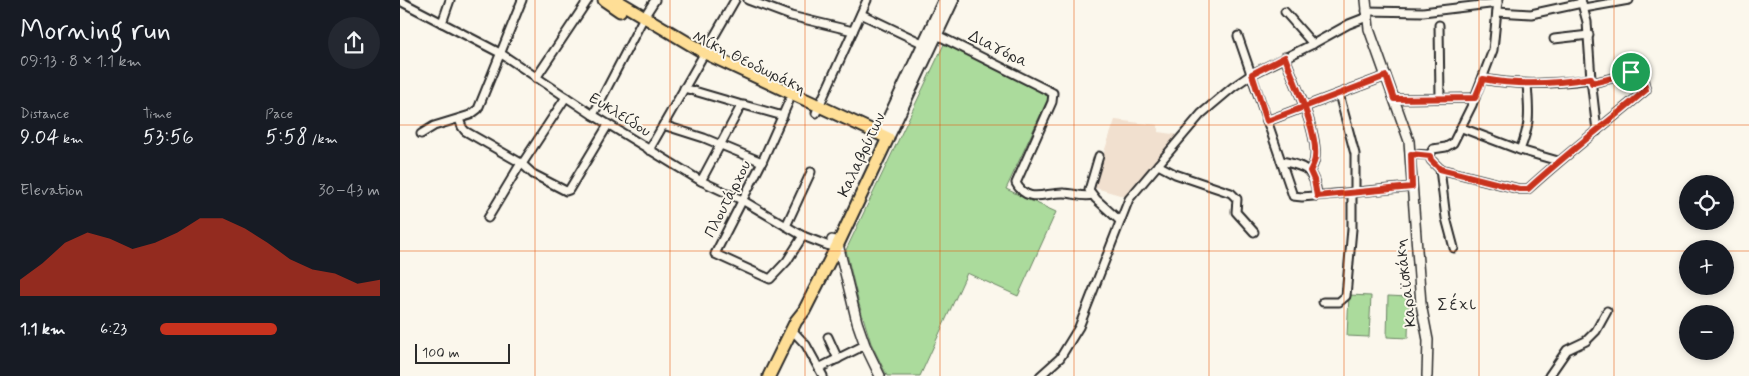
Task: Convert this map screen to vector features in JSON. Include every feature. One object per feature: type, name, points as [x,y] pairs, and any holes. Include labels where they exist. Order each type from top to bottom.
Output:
[{"type":"main road","name":"Μίκη Θεοδωράκη","points":[[604,0],[703,56],[789,101],[817,110]]},
{"type":"main road","name":"Μίκη Θεοδωράκη","points":[[616,0],[642,20]]},
{"type":"main road","name":"Καλαβρύτων","points":[[883,139],[924,44],[933,33],[944,0]]},
{"type":"main road","name":"Καλαβρύτων","points":[[769,376],[794,326],[804,311],[833,244],[933,33],[953,0]]},
{"type":"main road","name":"Μίκη Θεοδωράκη","points":[[703,56],[883,139]]},
{"type":"street","points":[[442,23],[450,0]]},
{"type":"street","points":[[421,134],[434,126],[470,115],[478,109],[522,0]]},
{"type":"street","points":[[536,78],[588,0]]},
{"type":"street","points":[[593,115],[642,20],[655,0]]},
{"type":"street","points":[[648,150],[735,0]]},
{"type":"street","points":[[748,0],[792,16],[853,31]]},
{"type":"street","points":[[817,110],[867,0]]},
{"type":"street","name":"Καραϊσκάκη","points":[[1366,0],[1369,29],[1407,133],[1411,154],[1421,304],[1428,340],[1427,376]]},
{"type":"street","points":[[1497,12],[1531,14],[1582,4],[1629,0]]},
{"type":"street","name":"Ευκλείδου","points":[[400,1],[500,53],[608,125],[701,180],[742,200],[803,236],[833,244]]},
{"type":"street","points":[[1040,376],[1060,358],[1079,327],[1129,199],[1202,114],[1226,92],[1252,74],[1313,44],[1366,14],[1423,12],[1498,1],[1493,50],[1462,128],[1451,145],[1433,150],[1430,156]]},
{"type":"street","points":[[1582,4],[1589,35],[1591,81],[1597,131]]},
{"type":"street","points":[[1285,12],[1313,44]]},
{"type":"street","points":[[861,14],[924,44]]},
{"type":"street","points":[[1439,25],[1440,98]]},
{"type":"street","name":"Διαγόρα","points":[[933,33],[1053,93],[1052,102],[1016,183],[1022,191],[1035,196],[1062,192],[1085,196],[1092,195]]},
{"type":"street","points":[[1554,39],[1589,35]]},
{"type":"street","points":[[1238,36],[1293,196],[1317,196],[1412,187]]},
{"type":"street","points":[[1285,57],[1304,107],[1315,144],[1315,159],[1310,171]]},
{"type":"street","points":[[1430,156],[1431,160],[1440,169],[1526,190],[1558,161],[1646,90],[1642,75],[1637,72],[1591,81],[1527,84],[1503,83],[1483,79]]},
{"type":"street","points":[[1267,121],[1386,76]]},
{"type":"street","points":[[1520,150],[1529,122],[1527,84]]},
{"type":"street","points":[[684,88],[783,116]]},
{"type":"street","points":[[1323,302],[1339,302],[1346,296],[1352,228],[1355,154],[1339,94]]},
{"type":"street","points":[[488,218],[566,97]]},
{"type":"street","points":[[1394,99],[1475,98]]},
{"type":"street","name":"Πλουτάρχου","points":[[789,101],[762,162],[715,254],[770,278],[788,261],[803,236]]},
{"type":"street","points":[[701,180],[739,107],[742,105]]},
{"type":"street","points":[[459,119],[465,131],[522,164],[533,174],[568,192],[608,125]]},
{"type":"street","points":[[663,124],[720,144],[762,162]]},
{"type":"street","points":[[1462,128],[1520,150],[1558,161]]},
{"type":"street","points":[[1411,154],[1430,156]]},
{"type":"street","points":[[1099,156],[1089,186],[1092,195],[1120,221]]},
{"type":"street","points":[[1281,161],[1300,165],[1310,171],[1317,196]]},
{"type":"street","points":[[1158,164],[1175,174],[1234,195],[1236,199],[1236,212],[1254,232]]},
{"type":"street","points":[[1440,169],[1446,218],[1454,248]]},
{"type":"street","points":[[786,226],[811,172]]},
{"type":"street","points":[[833,244],[865,344],[880,376]]},
{"type":"street","points":[[1549,376],[1567,350],[1586,341],[1596,330],[1607,311]]},
{"type":"street","points":[[794,326],[822,376]]},
{"type":"street","points":[[828,337],[838,359]]},
{"type":"street","points":[[819,368],[865,344]]},
{"type":"shaded area","points":[[1115,120],[1158,125],[1158,132],[1180,135],[1130,189],[1127,197],[1092,187]]},
{"type":"green space","points":[[945,42],[1051,92],[1006,189],[1056,212],[1018,296],[967,273],[920,376],[887,376],[871,343],[846,250]]},
{"type":"green space","points":[[1349,295],[1371,296],[1369,337],[1347,336]]},
{"type":"green space","points":[[1388,296],[1409,297],[1408,338],[1387,337]]},
{"type":"district","name":"Σέχι","points":[[1457,305]]},
{"type":"route","points":[[1631,72],[1592,83],[1591,78],[1558,83],[1527,84],[1503,83],[1483,79],[1475,98],[1394,99],[1386,76],[1339,94],[1304,107],[1267,121],[1252,74],[1285,57],[1304,107],[1312,130],[1315,144],[1315,159],[1310,171],[1316,186],[1317,196],[1412,187],[1411,154],[1430,156],[1433,163],[1440,169],[1519,189],[1528,189],[1558,161],[1646,90],[1642,75],[1637,72],[1631,72]]}]
